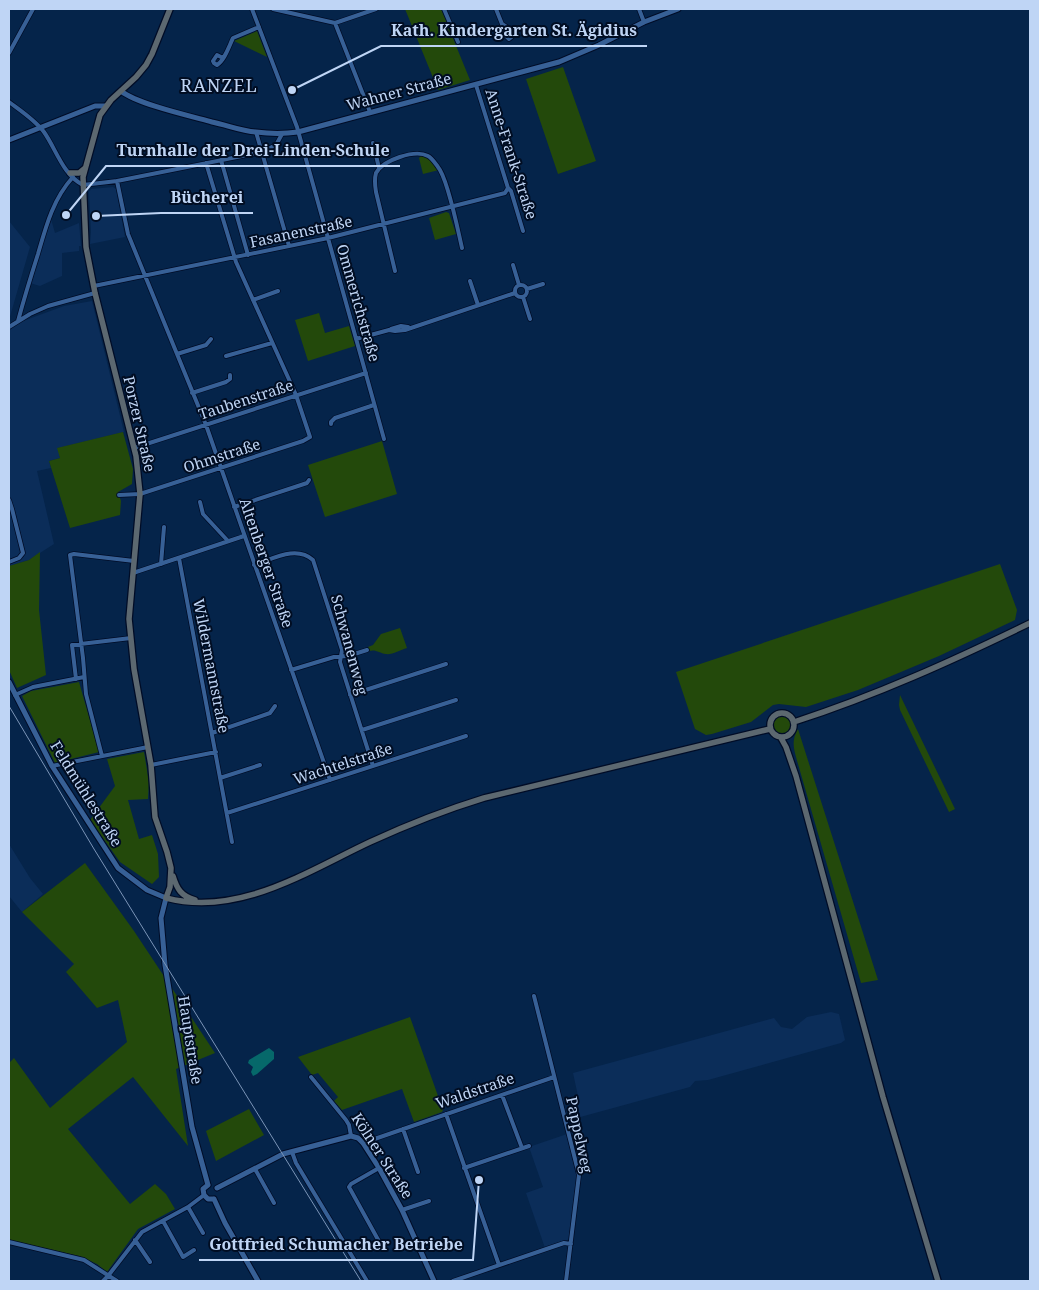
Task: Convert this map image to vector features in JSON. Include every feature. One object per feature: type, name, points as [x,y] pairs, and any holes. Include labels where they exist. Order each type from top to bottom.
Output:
[{"type":"main road","name":"Porzer Straße","points":[[166,898],[172,873],[155,817],[151,765],[137,687],[131,638],[130,601],[140,494],[134,448],[95,293],[86,247],[83,185],[85,168],[98,122],[106,106],[146,65],[170,9]]},
{"type":"main road","points":[[72,175],[85,168]]},
{"type":"main road","points":[[794,722],[848,704],[906,681],[1030,623]]},
{"type":"main road","points":[[796,776],[789,742],[790,735],[794,729],[794,722],[789,716],[778,713],[770,721],[770,729],[774,735],[781,738],[786,746],[796,776],[883,1097],[938,1281]]},
{"type":"main road","points":[[166,898],[187,902],[237,899],[284,883],[396,830],[476,801],[770,729]]},
{"type":"main road","points":[[781,738],[790,735]]},
{"type":"main road","points":[[172,873],[176,886],[182,895],[204,902]]},
{"type":"street","points":[[9,53],[33,9]]},
{"type":"street","name":"Ommerichstraße","points":[[252,9],[298,132],[384,439]]},
{"type":"street","points":[[273,9],[334,23],[376,9]]},
{"type":"street","points":[[444,9],[458,42]]},
{"type":"street","points":[[496,9],[502,24]]},
{"type":"street","points":[[639,9],[644,22]]},
{"type":"street","name":"Wahner Straße","points":[[121,91],[156,106],[256,132],[282,134],[298,132],[559,62],[600,45],[644,22],[678,9]]},
{"type":"street","points":[[334,23],[370,112]]},
{"type":"street","points":[[223,58],[233,38],[259,28]]},
{"type":"street","name":"Anne-Frank-Straße","points":[[476,85],[523,230]]},
{"type":"street","points":[[9,102],[35,122],[43,131],[58,157],[72,175],[83,185],[118,181],[262,152],[276,145],[282,134]]},
{"type":"street","points":[[9,140],[95,106],[106,106]]},
{"type":"street","points":[[256,132],[289,246]]},
{"type":"street","points":[[372,143],[379,168]]},
{"type":"street","points":[[395,271],[375,187],[375,176],[379,168],[391,160],[415,154],[429,156],[440,169],[462,248]]},
{"type":"street","points":[[221,160],[248,254]]},
{"type":"street","points":[[206,163],[235,257],[296,396]]},
{"type":"street","points":[[18,321],[50,214],[72,175]]},
{"type":"street","name":"Altenberger Straße","points":[[118,181],[124,223],[206,425],[330,780]]},
{"type":"street","name":"Fasanenstraße","points":[[94,286],[328,238],[505,193],[508,188]]},
{"type":"street","points":[[513,265],[519,285]]},
{"type":"street","points":[[470,281],[478,306]]},
{"type":"street","points":[[527,289],[543,284]]},
{"type":"street","points":[[519,285],[523,285],[527,289]]},
{"type":"street","points":[[515,293],[515,289],[519,285]]},
{"type":"street","points":[[523,297],[527,293],[527,289]]},
{"type":"street","points":[[253,300],[278,292]]},
{"type":"street","points":[[9,327],[48,306],[95,293]]},
{"type":"street","points":[[356,339],[389,330],[400,331],[515,293]]},
{"type":"street","points":[[515,293],[523,297]]},
{"type":"street","points":[[523,297],[530,319]]},
{"type":"street","points":[[177,354],[206,345],[211,339]]},
{"type":"street","points":[[226,356],[272,342]]},
{"type":"street","name":"Taubenstraße","points":[[134,448],[366,373]]},
{"type":"street","points":[[192,392],[226,382],[230,379],[230,375]]},
{"type":"street","name":"Ohmstraße","points":[[119,495],[140,494],[307,440],[310,437],[296,396]]},
{"type":"street","points":[[331,424],[335,418],[374,406]]},
{"type":"street","points":[[234,507],[307,483],[309,480]]},
{"type":"street","points":[[9,500],[23,553],[19,558],[9,562]]},
{"type":"street","points":[[200,502],[203,514],[228,542]]},
{"type":"street","points":[[162,564],[164,527]]},
{"type":"street","points":[[133,573],[244,536]]},
{"type":"street","name":"Schwanenweg","points":[[254,565],[296,552],[311,558],[315,564],[342,650],[340,662],[373,766]]},
{"type":"street","points":[[102,756],[86,699],[70,555],[134,561]]},
{"type":"street","name":"Wildermannstraße","points":[[179,558],[232,842]]},
{"type":"street","points":[[76,679],[72,645],[131,638]]},
{"type":"street","points":[[291,670],[334,657],[367,650]]},
{"type":"street","points":[[350,695],[446,664]]},
{"type":"street","points":[[15,695],[33,687],[84,677]]},
{"type":"street","name":"Feldmühlestraße","points":[[9,682],[52,766],[118,868],[147,890],[166,898]]},
{"type":"street","points":[[362,730],[456,700]]},
{"type":"street","points":[[212,732],[270,713],[275,706]]},
{"type":"street","name":"Wachtelstraße","points":[[227,813],[466,736]]},
{"type":"street","points":[[52,766],[148,747]]},
{"type":"street","points":[[151,765],[216,752]]},
{"type":"street","points":[[220,778],[260,765]]},
{"type":"street","name":"Hauptstraße","points":[[166,898],[161,918],[164,957],[192,1127],[208,1185]]},
{"type":"street","name":"Pappelweg","points":[[534,996],[579,1175],[566,1281]]},
{"type":"street","name":"Kölner Straße","points":[[312,1077],[346,1120],[351,1136],[363,1142],[379,1168],[402,1210],[434,1281]]},
{"type":"street","name":"Waldstraße","points":[[363,1142],[554,1077]]},
{"type":"street","points":[[502,1095],[522,1148]]},
{"type":"street","points":[[446,1114],[499,1266]]},
{"type":"street","points":[[403,1129],[418,1172]]},
{"type":"street","points":[[218,1188],[283,1154],[351,1136]]},
{"type":"street","points":[[464,1168],[529,1146]]},
{"type":"street","points":[[292,1152],[296,1163],[367,1281]]},
{"type":"street","points":[[379,1168],[351,1184],[349,1188],[381,1245]]},
{"type":"street","points":[[255,1169],[274,1202]]},
{"type":"street","points":[[214,1199],[208,1199],[204,1195],[203,1189],[213,1184],[218,1188]]},
{"type":"street","points":[[214,1199],[218,1193],[218,1188]]},
{"type":"street","points":[[102,1281],[142,1232],[204,1195]]},
{"type":"street","points":[[214,1199],[225,1223],[258,1281]]},
{"type":"street","points":[[402,1210],[429,1201]]},
{"type":"street","points":[[188,1206],[203,1233]]},
{"type":"street","points":[[163,1221],[183,1257],[194,1250]]},
{"type":"street","points":[[135,1240],[150,1262]]},
{"type":"street","points":[[9,1242],[42,1252],[63,1254],[79,1259],[94,1265],[118,1281]]},
{"type":"street","points":[[453,1281],[564,1243],[571,1244]]},
{"type":"shaded area","points":[[405,9],[441,9],[470,80],[438,90]]},
{"type":"shaded area","points":[[257,31],[267,57],[234,41]]},
{"type":"shaded area","points":[[563,67],[596,161],[558,174],[526,79]]},
{"type":"shaded area","points":[[421,156],[428,158],[439,170],[423,174],[419,158]]},
{"type":"shaded area","points":[[113,187],[116,189],[125,237],[90,244],[89,192],[91,189]]},
{"type":"shaded area","points":[[446,212],[449,213],[456,234],[435,240],[429,218]]},
{"type":"shaded area","points":[[51,219],[55,233],[79,223],[81,246],[79,246],[79,251],[62,253],[62,276],[40,286],[30,283]]},
{"type":"shaded area","points":[[9,221],[30,247],[9,320]]},
{"type":"shaded area","points":[[92,301],[124,432],[58,448],[60,458],[49,461],[51,468],[37,471],[54,544],[29,560],[9,566],[9,322],[15,324],[64,306]]},
{"type":"shaded area","points":[[319,313],[325,333],[349,326],[355,346],[308,361],[295,320]]},
{"type":"shaded area","points":[[123,432],[133,469],[132,484],[118,492],[121,501],[120,515],[70,528],[49,461],[60,458],[57,448]]},
{"type":"shaded area","points":[[382,441],[397,494],[325,517],[308,465]]},
{"type":"shaded area","points":[[40,552],[39,610],[46,675],[17,688],[9,670],[9,566],[29,560]]},
{"type":"shaded area","points":[[1000,564],[1017,610],[1015,620],[939,656],[858,690],[806,707],[773,705],[751,722],[712,734],[706,735],[695,729],[676,672]]},
{"type":"shaded area","points":[[400,628],[407,648],[388,654],[374,650],[369,651],[368,647],[373,645],[381,634]]},
{"type":"shaded area","points":[[79,682],[99,752],[55,763],[22,696],[31,691]]},
{"type":"shaded area","points":[[900,695],[955,809],[949,812],[900,710]]},
{"type":"shaded area","points":[[782,715],[789,718],[792,725],[789,732],[782,735],[775,732],[772,725],[775,718]]},
{"type":"shaded area","points":[[798,729],[878,980],[861,983],[795,753],[794,739]]},
{"type":"shaded area","points":[[144,752],[149,782],[148,799],[128,800],[139,839],[152,835],[158,854],[159,877],[152,884],[120,862],[90,820],[115,786],[107,759]]},
{"type":"shaded area","points":[[9,844],[30,878],[43,894],[22,912],[9,896]]},
{"type":"shaded area","points":[[85,863],[134,931],[215,1053],[176,1069],[188,1146],[133,1077],[68,1129],[130,1204],[155,1184],[166,1194],[175,1209],[138,1229],[107,1272],[97,1264],[79,1256],[9,1240],[9,1063],[14,1058],[50,1108],[127,1042],[118,1000],[97,1008],[66,972],[74,964],[22,912]]},
{"type":"shaded area","points":[[831,1012],[839,1014],[845,1040],[841,1043],[708,1080],[695,1081],[690,1087],[573,1119],[569,1099],[578,1096],[573,1073],[774,1018],[781,1027],[792,1029],[807,1017]]},
{"type":"shaded area","points":[[410,1017],[443,1110],[414,1122],[402,1089],[342,1110],[334,1101],[338,1097],[318,1073],[312,1075],[298,1057]]},
{"type":"shaded area","points":[[269,1048],[274,1052],[274,1059],[253,1076],[251,1072],[253,1067],[248,1063],[249,1060]]},
{"type":"shaded area","points":[[249,1109],[264,1135],[216,1161],[206,1131]]},
{"type":"shaded area","points":[[567,1134],[577,1175],[570,1239],[545,1248],[526,1193],[543,1187],[529,1147]]},
{"type":"railway","points":[[9,706],[94,849],[361,1281]]},
{"type":"place","name":"Kath. Kindergarten St. Ägidius","points":[[292,90]]},
{"type":"place","name":"Turnhalle der Drei-Linden-Schule","points":[[66,215]]},
{"type":"place","name":"Bücherei","points":[[96,216]]},
{"type":"place","name":"Gottfried Schumacher Betriebe","points":[[479,1180]]},
{"type":"district","name":"RANZEL","points":[[219,86]]}]
